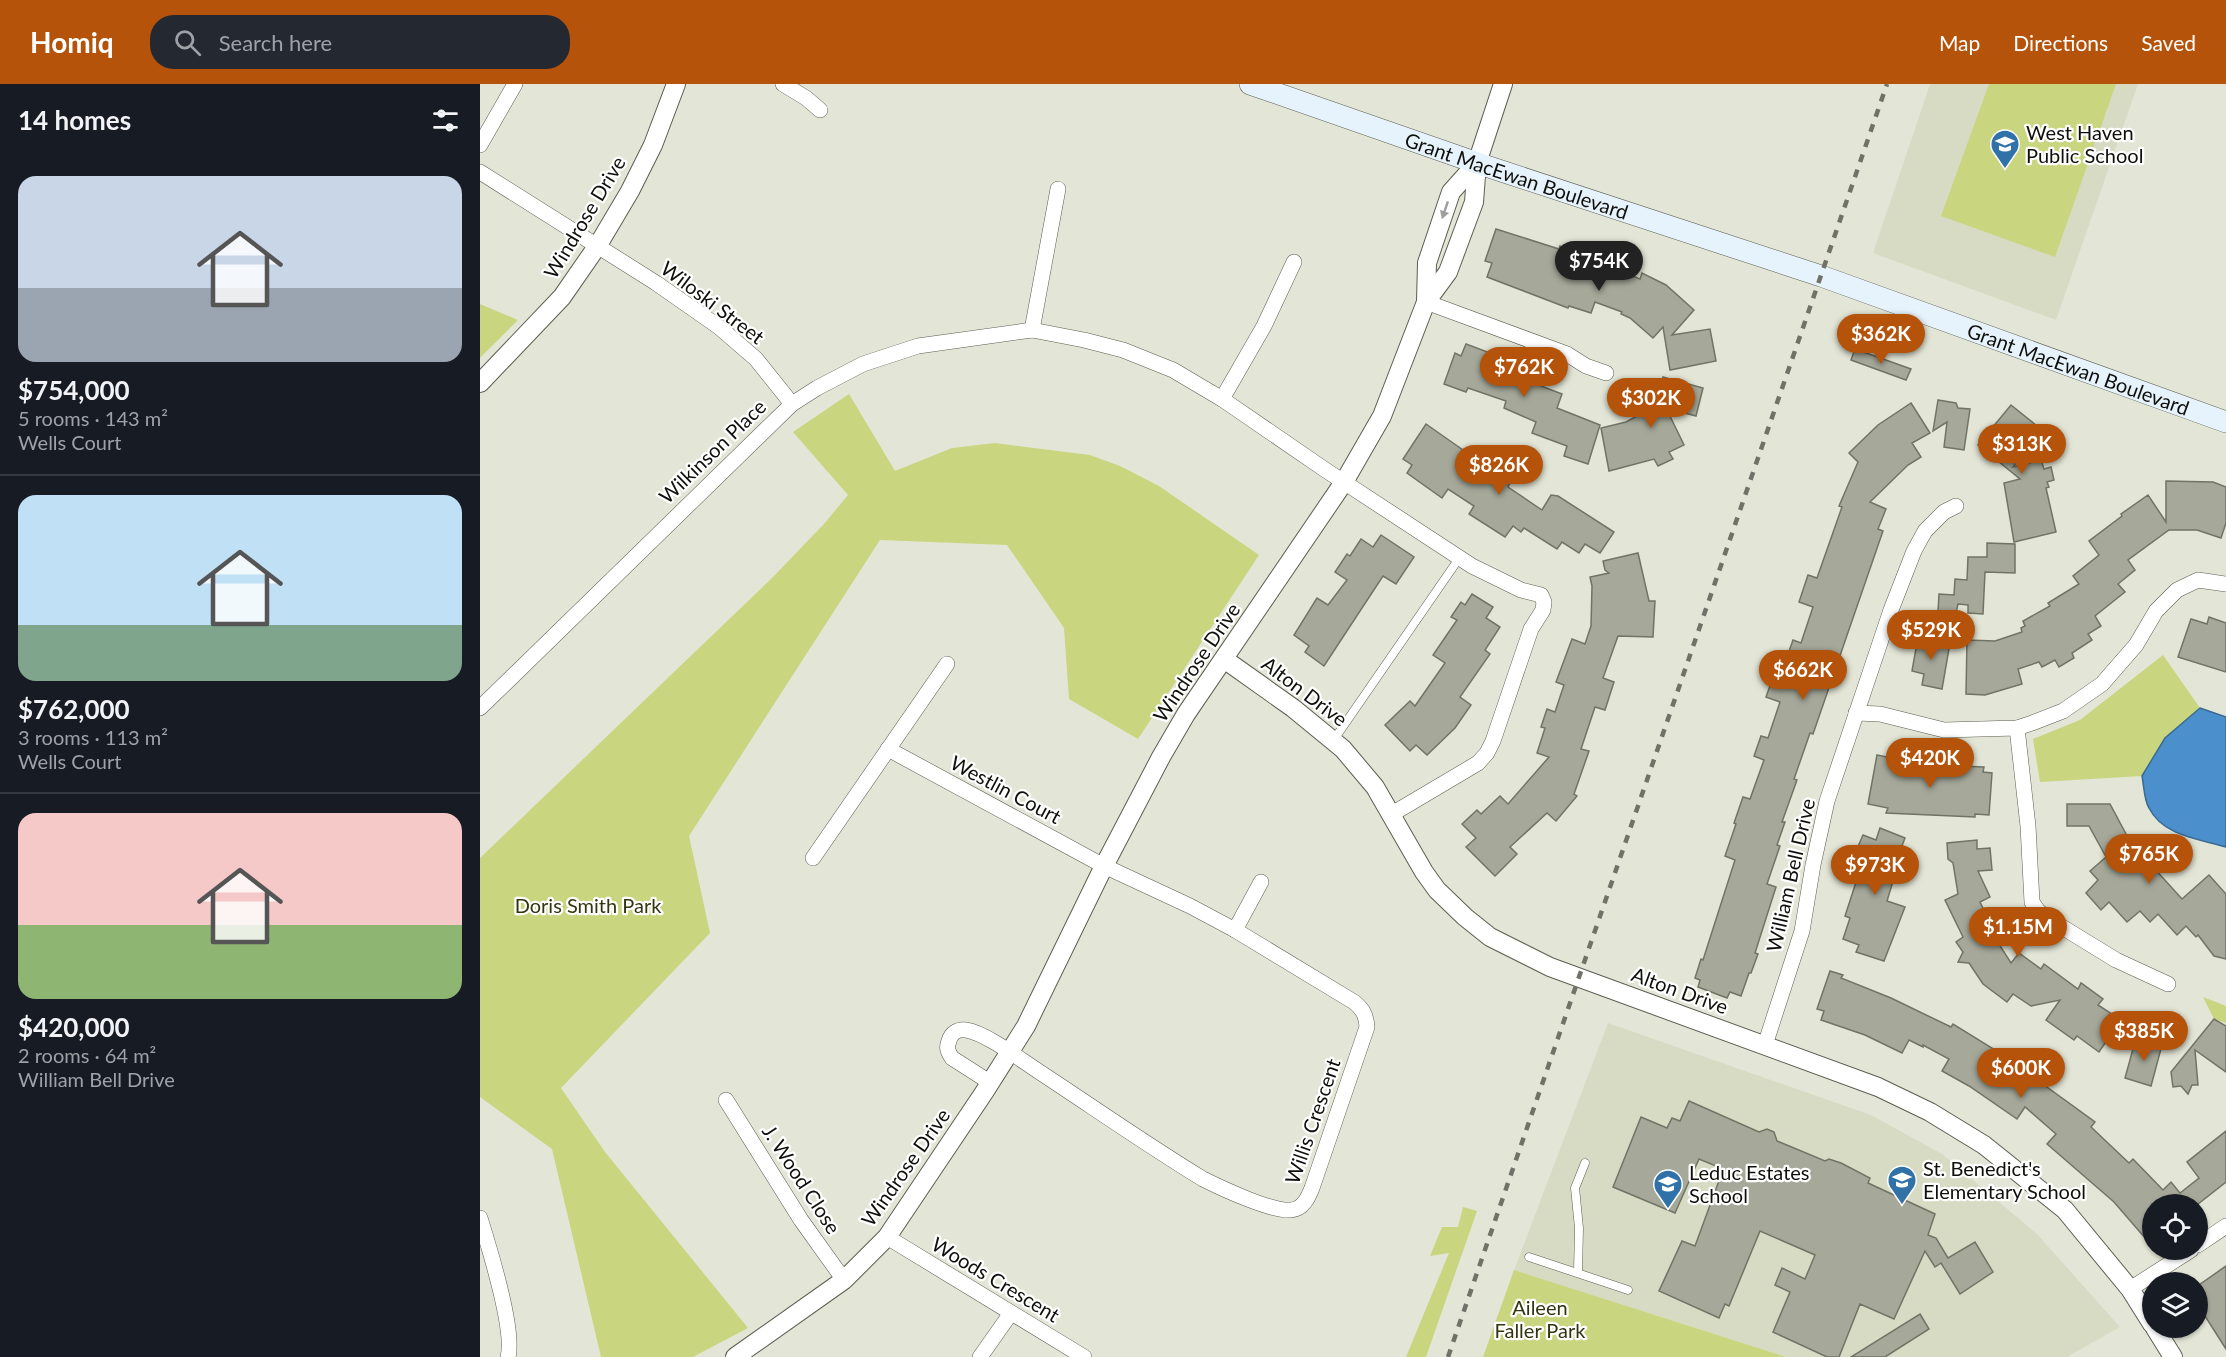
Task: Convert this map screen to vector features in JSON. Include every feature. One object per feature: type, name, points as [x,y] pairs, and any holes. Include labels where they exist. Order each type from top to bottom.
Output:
[{"type":"main road","name":"Grant MacEwan Boulevard","points":[[1250,84],[1477,163],[1821,276],[2226,422]]},
{"type":"street","points":[[480,145],[515,84]]},
{"type":"street","name":"Windrose Drive","points":[[480,383],[562,297],[598,245],[630,191],[653,145],[676,84]]},
{"type":"street","points":[[783,84],[820,110]]},
{"type":"street","points":[[1477,163],[1503,84]]},
{"type":"street","name":"Windrose Drive","points":[[1426,302],[1427,263],[1451,192],[1477,163]]},
{"type":"street","name":"Windrose Drive","points":[[735,1357],[844,1280],[887,1237],[1010,1053],[1039,1003],[1104,866],[1186,714],[1344,482],[1382,416],[1426,302],[1448,272],[1474,202],[1477,163]]},
{"type":"street","name":"Wiloski Street","points":[[480,172],[656,282],[719,327],[756,359],[792,404]]},
{"type":"street","points":[[1032,330],[1058,189]]},
{"type":"street","points":[[1222,399],[1264,326],[1294,262]]},
{"type":"street","points":[[1426,302],[1567,354],[1586,366],[1606,373]]},
{"type":"street","name":"Wilkinson Place","points":[[480,708],[792,404],[863,364],[918,346],[1032,330],[1123,350],[1173,370],[1222,399],[1473,566],[1521,590],[1541,595],[1544,602],[1543,610],[1531,629],[1487,753],[1478,763],[1392,814]]},
{"type":"street","name":"William Bell Drive","points":[[1765,1045],[1802,931],[1827,801],[1856,713],[1914,550],[1925,531],[1944,512],[1956,506]]},
{"type":"street","points":[[1856,713],[1880,714],[1944,730],[2017,728],[2063,711],[2102,684],[2136,645],[2156,610],[2177,590],[2198,580],[2226,584]]},
{"type":"street","name":"Alton Drive","points":[[1224,659],[1343,749],[1375,787],[1424,872],[1437,890],[1490,937],[1550,967],[1878,1087],[1930,1112],[1984,1145],[2065,1210],[2130,1289],[2142,1308]]},
{"type":"street","points":[[813,858],[947,664]]},
{"type":"street","points":[[2017,728],[2028,826],[2032,902],[2049,918],[2116,960],[2168,984]]},
{"type":"street","name":"Westlin Court","points":[[888,749],[1104,866]]},
{"type":"street","name":"Willis Crescent","points":[[1010,1053],[1203,1179],[1234,1193],[1274,1208],[1292,1210],[1301,1206],[1312,1188],[1367,1027],[1366,1017],[1361,1008],[1235,930],[1190,906],[1104,866]]},
{"type":"street","points":[[1235,930],[1261,882]]},
{"type":"street","points":[[991,1083],[952,1058],[948,1052],[950,1038],[956,1032],[964,1030],[974,1032],[1010,1053]]},
{"type":"street","name":"J. Wood Close","points":[[726,1101],[801,1220],[844,1280]]},
{"type":"street","points":[[480,1218],[505,1312],[510,1340],[508,1357]]},
{"type":"street","points":[[2208,1238],[2226,1226]]},
{"type":"street","name":"Woods Crescent","points":[[887,1237],[1084,1357]]},
{"type":"street","points":[[2130,1289],[2175,1260]]},
{"type":"street","points":[[980,1357],[1011,1313]]},
{"type":"street","name":"Alton Drive","points":[[2161,1338],[2173,1357]]},
{"type":"lane","points":[[1333,741],[1460,557]]},
{"type":"lane","points":[[1578,1272],[1579,1228],[1575,1188],[1585,1163]]},
{"type":"lane","points":[[1529,1257],[1628,1290]]},
{"type":"shaded area","name":"West Haven Public School","points":[[1930,84],[2138,84],[2056,320],[1873,253]]},
{"type":"shaded area","points":[[1608,1023],[1871,1115],[1942,1154],[2037,1234],[2120,1327],[2067,1357],[1786,1357],[1514,1270]]},
{"type":"green space","points":[[1989,84],[2116,84],[2055,257],[1941,216]]},
{"type":"green space","points":[[480,304],[518,320],[480,358]]},
{"type":"green space","name":"Doris Smith Park","points":[[849,394],[895,471],[952,448],[995,443],[1090,455],[1120,466],[1159,486],[1259,555],[1138,739],[1069,699],[1064,628],[1007,545],[880,540],[689,836],[710,933],[561,1088],[605,1152],[748,1328],[693,1357],[601,1357],[552,1149],[480,1097],[480,858],[772,578],[824,524],[848,495],[793,432]]},
{"type":"green space","points":[[2163,655],[2200,708],[2165,738],[2142,776],[2040,782],[2033,739],[2080,720]]},
{"type":"green space","points":[[2203,997],[2226,1006],[2226,1023],[2214,1019]]},
{"type":"green space","points":[[1463,1207],[1477,1211],[1426,1357],[1406,1357],[1449,1253],[1430,1256],[1442,1227],[1458,1227]]},
{"type":"green space","name":"Aileen Faller Park","points":[[1514,1270],[1786,1357],[1483,1357]]},
{"type":"water","points":[[2200,708],[2226,717],[2226,847],[2172,831],[2155,817],[2145,797],[2142,776],[2165,738]]},
{"type":"building","points":[[1496,229],[1559,249],[1560,246],[1587,256],[1585,261],[1624,275],[1625,273],[1640,279],[1642,273],[1666,285],[1694,310],[1672,335],[1710,329],[1716,361],[1670,370],[1663,327],[1653,338],[1630,318],[1621,314],[1622,312],[1595,302],[1591,313],[1569,306],[1568,308],[1487,277],[1492,263],[1485,261]]},
{"type":"building","points":[[1466,344],[1546,374],[1541,386],[1562,394],[1557,408],[1600,425],[1588,464],[1564,456],[1567,446],[1532,433],[1536,422],[1504,408],[1506,401],[1468,388],[1466,392],[1444,384],[1455,353],[1461,356]]},
{"type":"building","points":[[1855,349],[1911,369],[1906,380],[1851,360]]},
{"type":"building","points":[[1663,377],[1703,388],[1696,416],[1666,408],[1684,445],[1669,452],[1673,459],[1658,466],[1654,459],[1609,471],[1601,428],[1626,422],[1657,405]]},
{"type":"building","points":[[1938,400],[1956,403],[1958,408],[1970,409],[1964,450],[1944,447],[1947,422],[1933,431]]},
{"type":"building","points":[[1911,403],[1930,433],[1912,443],[1921,457],[1908,465],[1870,502],[1886,509],[1878,529],[1883,531],[1813,734],[1810,733],[1794,779],[1797,780],[1782,822],[1785,822],[1777,845],[1780,846],[1767,884],[1776,887],[1755,953],[1758,954],[1741,996],[1730,992],[1727,998],[1698,987],[1700,980],[1695,978],[1735,860],[1725,856],[1736,824],[1734,823],[1743,797],[1750,799],[1764,760],[1754,756],[1761,736],[1768,738],[1780,702],[1766,697],[1776,669],[1782,671],[1793,640],[1801,643],[1813,607],[1799,602],[1808,575],[1817,578],[1842,507],[1839,506],[1858,462],[1849,453],[1878,425]]},
{"type":"building","points":[[2011,405],[2042,430],[2013,467],[2041,460],[2044,469],[2051,467],[2054,480],[2047,482],[2049,487],[2046,488],[2056,532],[2014,542],[2004,483],[2020,479],[1978,445]]},
{"type":"building","points":[[1426,424],[1510,483],[1508,487],[1542,510],[1551,495],[1558,496],[1614,532],[1600,553],[1585,544],[1579,553],[1562,542],[1557,549],[1524,528],[1521,532],[1513,526],[1505,537],[1469,514],[1474,506],[1448,489],[1442,498],[1407,473],[1412,465],[1403,459]]},
{"type":"building","points":[[2166,481],[2213,482],[2226,487],[2226,523],[2221,538],[2197,530],[2169,530],[2128,560],[2135,570],[2118,584],[2125,592],[2095,616],[2101,626],[2088,634],[2092,640],[2072,653],[2074,658],[2059,667],[2055,660],[2042,667],[2039,662],[2018,669],[2022,684],[1985,695],[1966,694],[1967,640],[1995,641],[2022,632],[2021,628],[2025,626],[2023,621],[2050,606],[2048,603],[2079,584],[2073,576],[2099,555],[2089,541],[2148,495],[2166,522]]},
{"type":"building","points":[[1381,535],[1414,557],[1396,584],[1383,576],[1324,666],[1305,652],[1309,646],[1294,635],[1317,598],[1328,605],[1347,580],[1335,572],[1347,554],[1350,556],[1361,539],[1373,547]]},
{"type":"building","points":[[1987,543],[2015,544],[2015,573],[1985,572],[1983,614],[1968,613],[1968,605],[1958,604],[1956,613],[1938,612],[1939,594],[1954,595],[1955,579],[1967,580],[1968,557],[1987,557]]},
{"type":"building","points":[[1638,553],[1649,601],[1655,601],[1653,637],[1618,636],[1603,678],[1614,682],[1605,710],[1595,707],[1581,749],[1589,751],[1574,794],[1577,796],[1556,821],[1547,813],[1510,847],[1517,854],[1495,876],[1466,847],[1476,838],[1462,824],[1477,810],[1481,814],[1500,796],[1508,804],[1549,757],[1537,753],[1545,728],[1541,727],[1547,709],[1555,712],[1564,685],[1556,682],[1572,639],[1585,644],[1591,626],[1592,586],[1590,577],[1609,573],[1605,570],[1603,561]]},
{"type":"building","points":[[1472,594],[1493,607],[1486,618],[1500,627],[1485,650],[1490,654],[1460,697],[1471,705],[1455,728],[1427,755],[1416,745],[1410,751],[1385,725],[1410,701],[1415,706],[1445,663],[1433,655],[1457,620],[1451,617],[1461,602],[1465,605]]},
{"type":"building","points":[[2209,617],[2226,623],[2226,672],[2178,657],[2191,619],[2207,624]]},
{"type":"building","points":[[1918,637],[1950,643],[1942,689],[1922,685],[1924,674],[1912,671]]},
{"type":"building","points":[[1877,755],[1912,762],[1911,767],[1959,769],[1959,766],[1984,767],[1983,772],[1992,773],[1989,815],[1975,814],[1975,817],[1886,813],[1888,808],[1868,804]]},
{"type":"building","points":[[2067,804],[2110,804],[2126,834],[2114,841],[2146,875],[2154,868],[2182,899],[2209,875],[2226,894],[2226,959],[2214,956],[2198,935],[2196,937],[2186,926],[2177,935],[2158,914],[2150,922],[2140,911],[2127,922],[2109,902],[2101,910],[2086,893],[2098,880],[2090,871],[2106,857],[2089,826],[2067,826]]},
{"type":"building","points":[[1880,828],[1905,838],[1894,867],[1897,868],[1887,901],[1905,907],[1884,961],[1856,952],[1859,945],[1843,939],[1850,918],[1845,916],[1858,876],[1853,875],[1861,851],[1857,849],[1863,835],[1876,840]]},
{"type":"building","points":[[1977,840],[1977,849],[1990,848],[1992,870],[1978,871],[1990,897],[1980,902],[1986,914],[1981,916],[2011,963],[2019,953],[2041,969],[2044,964],[2078,989],[2081,983],[2103,999],[2098,1005],[2121,1020],[2099,1052],[2077,1036],[2074,1040],[2046,1020],[2060,1000],[2031,1006],[2013,994],[2007,1002],[1983,984],[1969,963],[1958,962],[1963,952],[1956,942],[1963,937],[1945,900],[1958,894],[1953,863],[1948,859],[1947,843]]},
{"type":"building","points":[[1830,971],[1843,975],[1841,978],[1891,998],[1951,1027],[1953,1024],[2026,1069],[2095,1122],[2091,1127],[2129,1163],[2133,1159],[2163,1190],[2171,1182],[2180,1193],[2199,1178],[2187,1162],[2226,1131],[2226,1182],[2208,1196],[2208,1194],[2142,1194],[2142,1235],[2114,1202],[2047,1144],[2056,1134],[2025,1107],[2017,1119],[1969,1086],[1942,1071],[1949,1059],[1909,1040],[1902,1053],[1865,1035],[1821,1020],[1824,1011],[1817,1009]]},
{"type":"building","points":[[2214,1019],[2226,1026],[2226,1072],[2195,1050],[2198,1085],[2192,1085],[2188,1094],[2181,1086],[2173,1087],[2171,1072]]},
{"type":"building","points":[[2136,1038],[2162,1045],[2151,1086],[2125,1078]]},
{"type":"building","points":[[1689,1101],[1759,1132],[1767,1129],[1774,1132],[1777,1141],[1825,1161],[1829,1159],[1841,1163],[1870,1178],[1868,1183],[1935,1214],[1928,1235],[1936,1238],[1948,1258],[1975,1242],[1993,1272],[1960,1294],[1941,1263],[1935,1267],[1925,1251],[1894,1319],[1860,1304],[1839,1357],[1827,1357],[1773,1332],[1790,1292],[1775,1285],[1782,1268],[1805,1279],[1815,1255],[1760,1231],[1729,1306],[1725,1304],[1719,1318],[1659,1291],[1682,1241],[1695,1246],[1720,1178],[1716,1166],[1699,1159],[1675,1213],[1613,1187],[1641,1117],[1667,1128],[1672,1118],[1680,1121]]},
{"type":"building","points":[[2226,1266],[2226,1349],[2208,1321],[2208,1279]]},
{"type":"building","points":[[1920,1314],[1929,1329],[1885,1357],[1851,1357]]},
{"type":"railway","points":[[1448,1357],[1887,84]]},
{"type":"place","name":"West Haven Public School","points":[[2005,170]]},
{"type":"place","name":"St. Benedict's Elementary School","points":[[1902,1206]]},
{"type":"place","name":"Leduc Estates School","points":[[1668,1210]]}]
